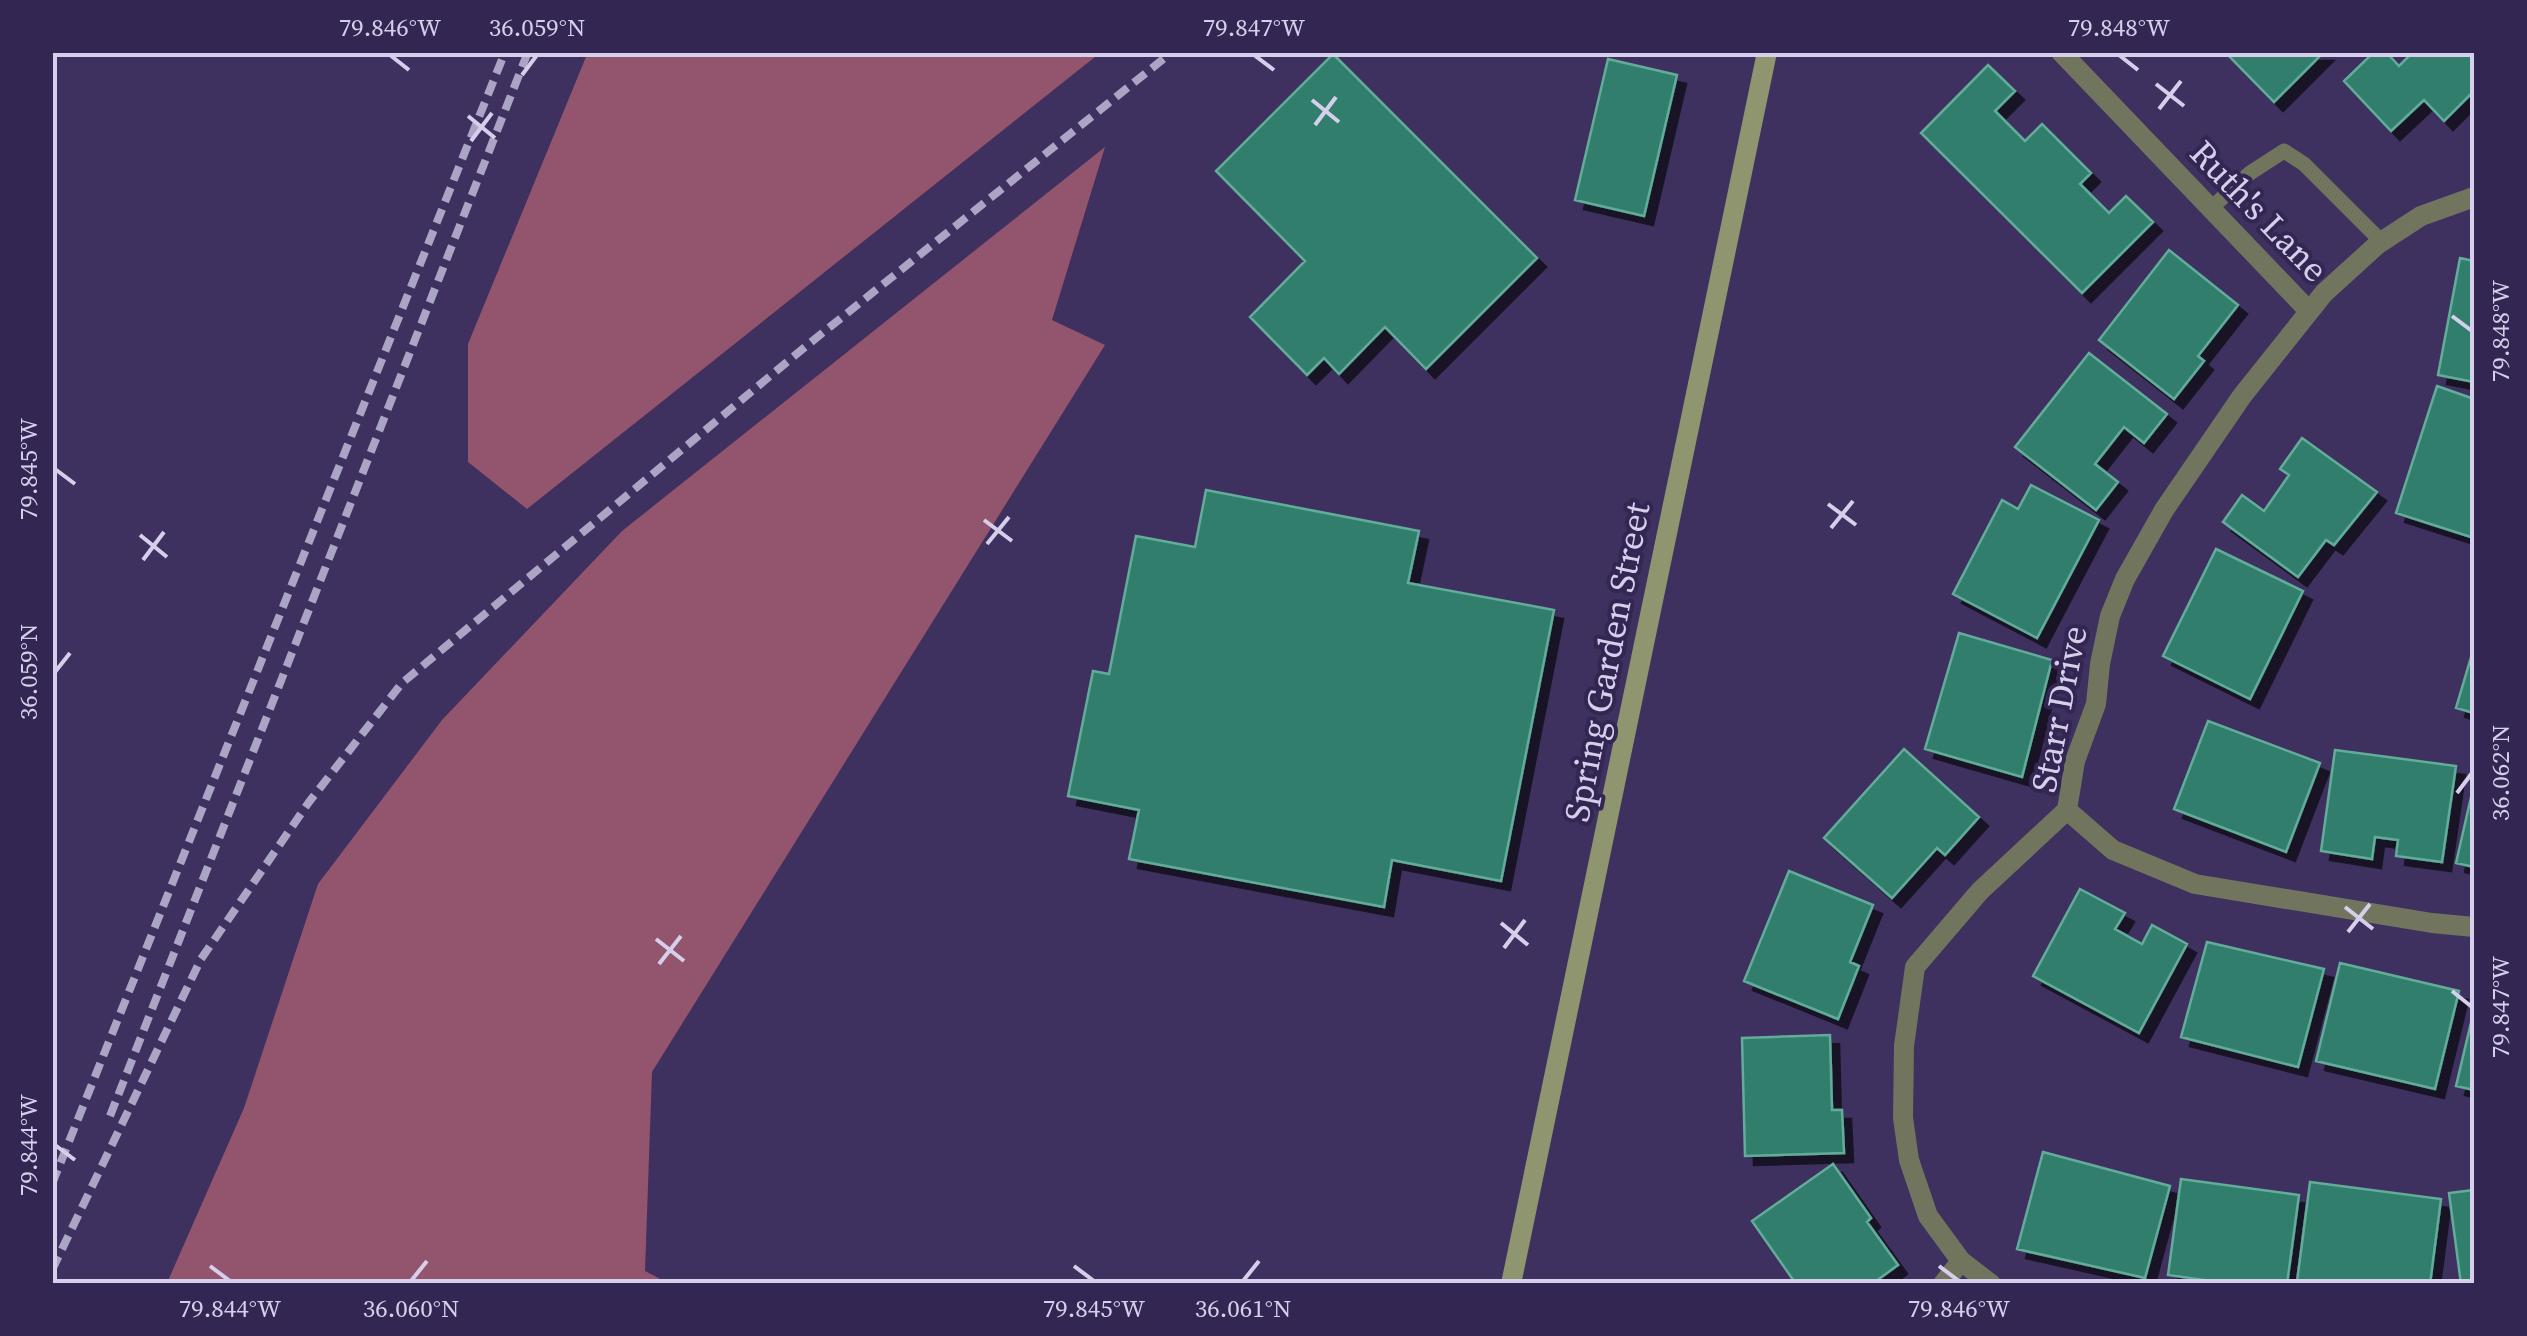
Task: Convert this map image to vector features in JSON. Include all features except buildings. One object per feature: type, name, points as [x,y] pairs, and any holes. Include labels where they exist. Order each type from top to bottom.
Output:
[{"type":"main road","name":"Spring Garden Street","points":[[1511,1284],[1766,52]]},
{"type":"street","name":"Ruth's Lane","points":[[2062,52],[2309,311],[2382,242],[2421,216],[2474,196]]},
{"type":"street","name":"Starr Drive","points":[[2309,311],[2242,396],[2164,510],[2124,579],[2110,616],[2096,704],[2075,761],[2067,810],[2114,850],[2196,884],[2474,927]]},
{"type":"street","points":[[1991,1284],[1961,1261],[1928,1216],[1909,1160],[1903,1118],[1904,1046],[1915,967],[1980,891],[2067,810]]},
{"type":"street","points":[[1943,1284],[1961,1261]]},
{"type":"lane","points":[[2211,208],[2250,173],[2284,151],[2304,164],[2382,242]]},
{"type":"shaded area","points":[[588,52],[1100,53],[527,509],[468,462],[468,344]]},
{"type":"shaded area","points":[[1105,147],[1052,320],[1105,345],[652,1072],[645,1271],[668,1283],[167,1283],[244,1108],[318,884],[442,720],[622,531]]},
{"type":"railway","points":[[52,1184],[505,52]]},
{"type":"railway","points":[[110,1116],[528,52]]},
{"type":"railway","points":[[52,1270],[201,959],[309,802],[402,683],[805,347],[1172,52]]}]
